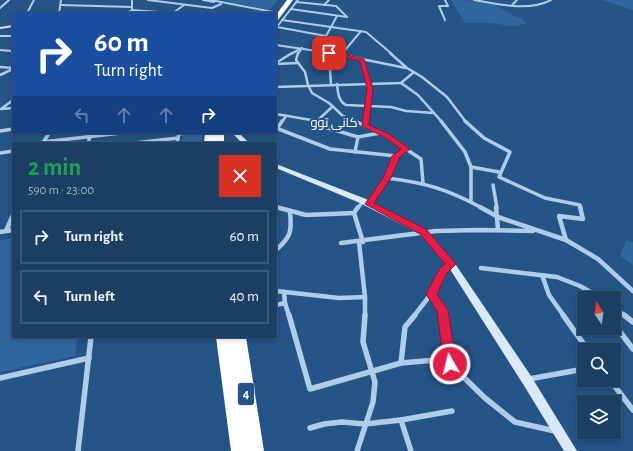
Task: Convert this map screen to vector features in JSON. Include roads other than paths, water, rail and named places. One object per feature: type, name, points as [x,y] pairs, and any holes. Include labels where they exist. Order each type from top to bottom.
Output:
[{"type":"highway","points":[[273,12],[283,0]]},
{"type":"highway","points":[[279,20],[295,1]]},
{"type":"highway","points":[[210,142],[219,135]]},
{"type":"highway","name":"4","points":[[224,338],[240,451]]},
{"type":"highway","name":"4","points":[[238,338],[255,451]]},
{"type":"street","points":[[0,8],[9,0]]},
{"type":"street","points":[[28,12],[34,0]]},
{"type":"street","points":[[60,12],[61,0]]},
{"type":"street","points":[[132,0],[132,9]]},
{"type":"street","points":[[148,0],[212,8],[221,4]]},
{"type":"street","points":[[172,3],[177,0]]},
{"type":"street","points":[[203,0],[258,12]]},
{"type":"street","points":[[212,0],[267,12]]},
{"type":"street","points":[[324,5],[329,0]]},
{"type":"street","points":[[445,0],[448,6],[439,6],[445,20]]},
{"type":"street","points":[[474,0],[512,5],[540,5],[551,0]]},
{"type":"street","points":[[512,5],[517,0]]},
{"type":"street","points":[[279,20],[291,9],[295,1],[336,6],[347,17],[291,9]]},
{"type":"street","points":[[61,5],[102,5],[163,12]]},
{"type":"street","points":[[174,12],[184,5]]},
{"type":"street","points":[[128,12],[132,9]]},
{"type":"street","points":[[313,50],[326,36],[330,26],[337,16]]},
{"type":"street","points":[[279,20],[366,32],[407,68],[435,86],[447,97],[471,128],[484,138],[510,152],[499,172],[499,177],[545,198],[580,205],[583,219],[559,216],[566,240]]},
{"type":"street","points":[[0,28],[12,27]]},
{"type":"street","points":[[277,28],[326,36]]},
{"type":"street","points":[[342,55],[361,31]]},
{"type":"street","points":[[0,36],[12,36]]},
{"type":"street","points":[[277,45],[342,55],[407,68]]},
{"type":"street","points":[[277,62],[302,48]]},
{"type":"street","points":[[302,48],[296,56],[298,63],[306,72],[308,85],[312,93],[316,97],[333,106],[343,116],[380,133],[421,159],[423,183]]},
{"type":"street","points":[[0,50],[12,51]]},
{"type":"street","points":[[329,53],[331,85]]},
{"type":"street","points":[[362,60],[370,88],[365,126]]},
{"type":"street","points":[[277,63],[298,63]]},
{"type":"street","points":[[0,67],[12,70]]},
{"type":"street","points":[[0,76],[12,70]]},
{"type":"street","points":[[277,87],[401,83],[414,72]]},
{"type":"street","points":[[401,83],[422,99],[460,146],[470,162],[471,202]]},
{"type":"street","points":[[337,84],[338,95],[342,103],[346,105],[391,107],[434,113]]},
{"type":"street","points":[[1,109],[12,101]]},
{"type":"street","points":[[317,121],[333,106]]},
{"type":"street","points":[[1,109],[12,108]]},
{"type":"street","points":[[277,114],[317,121],[321,126],[358,137],[380,133]]},
{"type":"street","points":[[286,116],[277,128],[330,149],[396,156]]},
{"type":"street","points":[[0,131],[12,129]]},
{"type":"street","points":[[43,142],[106,134]]},
{"type":"street","points":[[236,134],[245,142]]},
{"type":"street","points":[[140,142],[179,135]]},
{"type":"street","points":[[355,152],[358,137]]},
{"type":"street","points":[[277,207],[290,212],[311,216],[354,213],[387,178],[396,156],[406,149]]},
{"type":"street","points":[[0,154],[12,151]]},
{"type":"street","points":[[277,166],[366,202],[423,232],[451,264],[527,380],[571,451]]},
{"type":"street","points":[[471,168],[499,172]]},
{"type":"street","points":[[387,178],[423,183],[456,194],[498,218],[566,240],[598,260],[633,291]]},
{"type":"street","points":[[493,185],[498,218],[498,230]]},
{"type":"street","points":[[277,249],[288,241],[291,234],[290,212]]},
{"type":"street","points":[[354,213],[361,242],[365,297],[365,331],[363,342],[368,363],[373,372],[375,382],[373,402],[356,451]]},
{"type":"street","points":[[6,231],[12,217]]},
{"type":"street","points":[[0,232],[12,230]]},
{"type":"street","points":[[341,243],[361,242],[423,232],[498,230],[537,231]]},
{"type":"street","points":[[401,363],[405,328],[431,294],[444,270],[451,264]]},
{"type":"street","points":[[481,268],[558,276],[588,291]]},
{"type":"street","points":[[542,275],[549,295],[583,343]]},
{"type":"street","points":[[277,291],[339,298],[365,297]]},
{"type":"street","points":[[284,292],[285,303],[310,389],[401,363],[436,360],[450,364],[486,398],[515,422],[559,432]]},
{"type":"street","points":[[431,294],[443,310],[450,364]]},
{"type":"street","points":[[277,305],[285,303]]},
{"type":"street","points":[[621,313],[633,322]]},
{"type":"street","points":[[621,333],[633,349]]},
{"type":"street","points":[[78,451],[91,338]]},
{"type":"street","points":[[0,378],[89,358]]},
{"type":"street","points":[[527,380],[577,370]]},
{"type":"street","points":[[615,387],[633,410]]},
{"type":"street","points":[[310,428],[324,424],[342,422],[365,424],[401,420],[452,411]]},
{"type":"street","points":[[401,420],[411,451]]},
{"type":"district","name":"کانی توو","points":[[334,123]]}]
